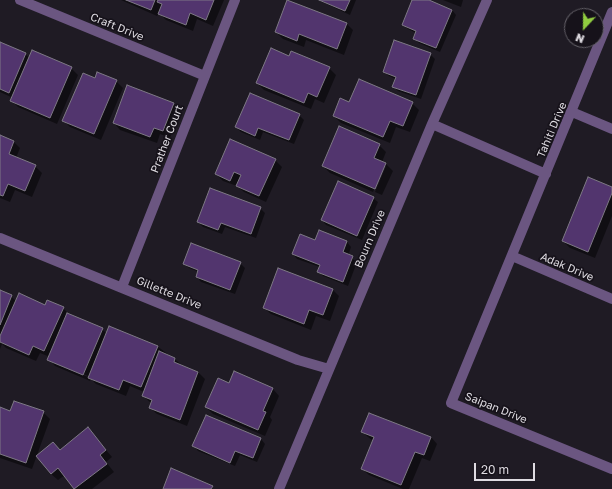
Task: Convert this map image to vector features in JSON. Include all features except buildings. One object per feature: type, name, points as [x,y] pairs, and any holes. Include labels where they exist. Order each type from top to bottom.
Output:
[{"type":"street","name":"Craft Drive","points":[[20,0],[205,76]]},
{"type":"street","name":"Prather Court","points":[[122,287],[235,0]]},
{"type":"street","name":"Bourn Drive","points":[[279,489],[432,124],[487,0]]},
{"type":"street","name":"Tahiti Drive","points":[[512,256],[612,12]]},
{"type":"street","points":[[572,112],[612,129]]},
{"type":"street","points":[[432,124],[546,174]]},
{"type":"street","name":"Gillette Drive","points":[[0,238],[298,360],[329,369]]},
{"type":"street","name":"Adak Drive","points":[[512,256],[612,299]]},
{"type":"street","name":"Saipan Drive","points":[[512,256],[451,403],[612,469]]}]
